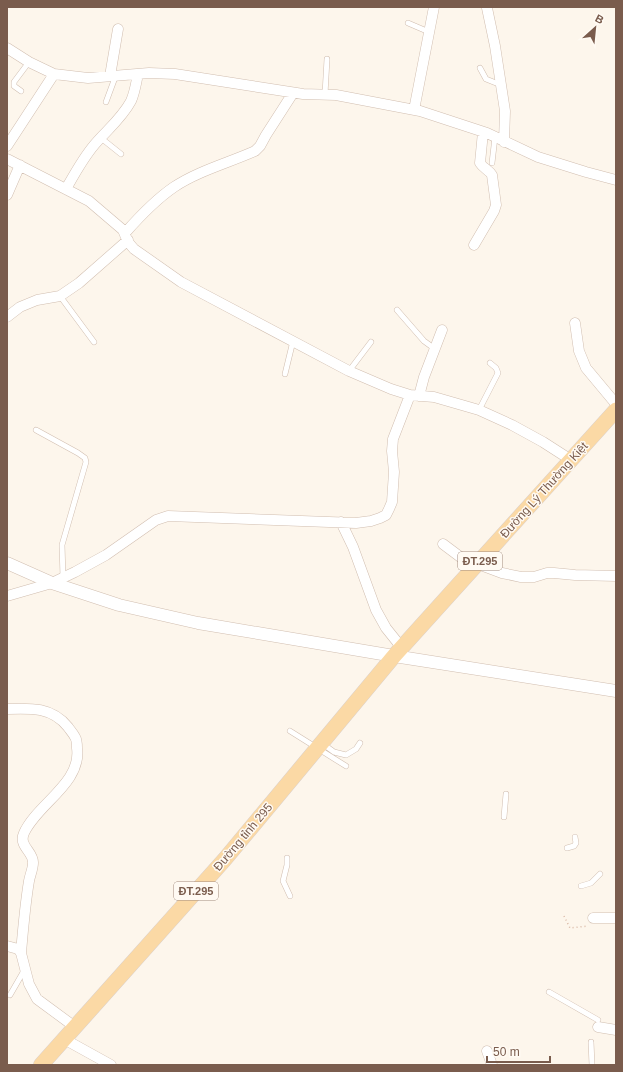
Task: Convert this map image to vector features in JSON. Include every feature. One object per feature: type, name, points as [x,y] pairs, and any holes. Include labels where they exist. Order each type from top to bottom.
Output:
[{"type":"main road","name":"Đường Lý Thường Kiệt","points":[[346,714],[398,652],[616,410]]},
{"type":"main road","name":"Đường tỉnh 295","points":[[41,1065],[225,859],[346,714]]},
{"type":"street","points":[[414,110],[434,7]]},
{"type":"street","points":[[487,8],[505,111],[504,142]]},
{"type":"street","points":[[113,76],[118,29]]},
{"type":"street","points":[[7,48],[29,62],[54,74],[88,78],[138,74],[175,74],[293,93],[325,94],[414,110],[483,132],[538,157],[616,180]]},
{"type":"street","points":[[7,146],[54,74]]},
{"type":"street","points":[[66,189],[84,158],[112,126],[131,101],[138,74]]},
{"type":"street","points":[[7,317],[20,307],[37,300],[60,296],[79,283],[126,237],[146,210],[174,187],[192,177],[255,151],[260,146],[293,93]]},
{"type":"street","points":[[474,245],[494,211],[496,204],[492,175],[490,171],[480,163],[483,132]]},
{"type":"street","points":[[7,159],[89,201],[123,230],[134,249],[180,282],[349,371],[391,389],[414,396],[434,397],[479,410],[512,425],[543,442],[570,460]]},
{"type":"street","points":[[7,195],[20,165]]},
{"type":"street","points":[[576,323],[578,351],[586,368],[616,404]]},
{"type":"street","points":[[7,596],[57,580],[75,572],[106,555],[156,520],[168,516],[356,523],[371,521],[386,515],[392,502],[394,472],[392,451],[393,439],[424,377],[442,330]]},
{"type":"street","points":[[341,522],[376,610],[398,652]]},
{"type":"street","points":[[443,544],[471,565],[477,565],[502,573],[522,577],[534,577],[547,573],[616,576]]},
{"type":"street","points":[[7,563],[57,580],[119,605],[165,616],[227,629],[398,652],[616,691]]},
{"type":"street","points":[[7,710],[30,708],[50,712],[63,721],[76,737],[78,756],[77,764],[71,776],[33,819],[23,834],[24,847],[33,858],[33,864],[29,879],[21,954]]},
{"type":"street","points":[[592,922],[616,918]]},
{"type":"street","points":[[7,946],[18,949],[21,954],[29,984],[37,999],[75,1027]]},
{"type":"street","points":[[598,1023],[616,1030]]},
{"type":"street","points":[[64,1039],[111,1065]]},
{"type":"street","points":[[487,1051],[492,1065]]},
{"type":"lane","points":[[408,23],[430,32]]},
{"type":"lane","points":[[325,94],[327,59]]},
{"type":"lane","points":[[21,91],[14,86],[14,82],[29,62]]},
{"type":"lane","points":[[480,68],[486,79],[500,85]]},
{"type":"lane","points":[[106,102],[113,76]]},
{"type":"lane","points":[[492,163],[495,137]]},
{"type":"lane","points":[[101,138],[121,154]]},
{"type":"lane","points":[[60,296],[94,342]]},
{"type":"lane","points":[[397,310],[424,340],[435,349]]},
{"type":"lane","points":[[286,374],[293,341]]},
{"type":"lane","points":[[349,371],[371,342]]},
{"type":"lane","points":[[479,410],[498,373],[496,368],[490,363]]},
{"type":"lane","points":[[36,430],[78,453],[85,458],[86,462],[62,545],[57,580]]},
{"type":"lane","points":[[290,731],[320,746],[346,755],[356,749],[360,743]]},
{"type":"lane","points":[[320,746],[346,766]]},
{"type":"lane","points":[[504,817],[506,794]]},
{"type":"lane","points":[[567,848],[574,846],[576,843],[575,837]]},
{"type":"lane","points":[[287,858],[283,881],[290,896]]},
{"type":"lane","points":[[582,886],[591,883],[600,874]]},
{"type":"lane","points":[[10,995],[25,969]]},
{"type":"lane","points":[[549,992],[598,1023]]},
{"type":"lane","points":[[591,1042],[592,1065]]},
{"type":"path","points":[[564,916],[570,928],[592,922]]}]
